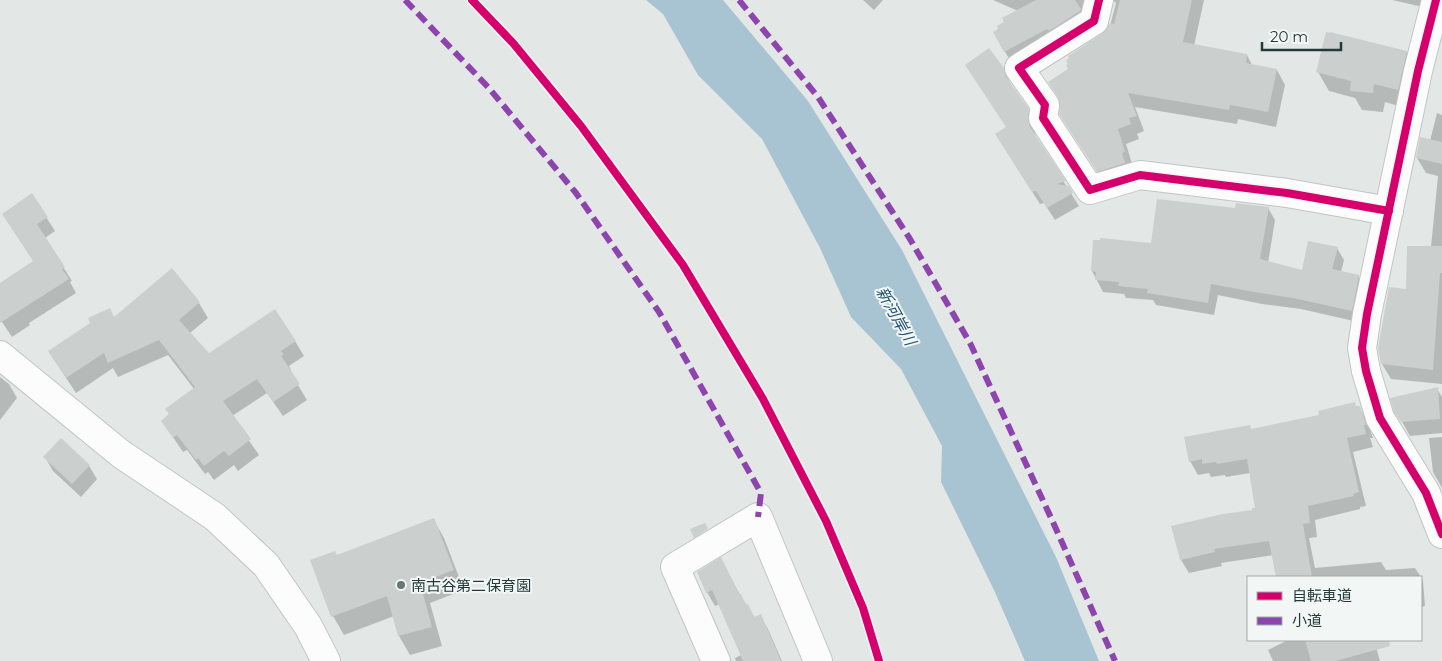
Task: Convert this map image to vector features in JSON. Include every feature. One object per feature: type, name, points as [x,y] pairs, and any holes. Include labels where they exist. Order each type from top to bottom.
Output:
[{"type":"street","points":[[1099,0],[1094,21],[1019,68],[1044,105],[1043,118],[1090,190],[1140,175],[1287,194],[1388,211]]},
{"type":"street","points":[[1436,0],[1418,71],[1388,211],[1362,348],[1366,371],[1380,418],[1426,493],[1442,534]]},
{"type":"street","points":[[0,355],[121,454],[215,517],[266,565],[308,626],[326,661]]},
{"type":"street","points":[[716,661],[675,567],[758,517],[818,661]]},
{"type":"water","name":"新河岸川","points":[[646,0],[723,0],[808,101],[902,250],[1056,557],[1099,661],[1025,661],[994,590],[941,482],[942,446],[901,369],[851,317],[820,248],[762,139],[698,75],[663,14]]},
{"type":"building","points":[[1036,0],[1075,0],[1081,9],[1049,31],[1047,29],[1004,52],[993,32],[998,29],[997,26],[1004,22],[1002,18]]},
{"type":"building","points":[[1120,0],[1192,0],[1183,42],[1247,54],[1246,63],[1277,69],[1268,112],[1230,105],[1229,110],[1128,93],[1137,116],[1129,118],[1131,124],[1118,129],[1125,152],[1122,153],[1125,163],[1097,172],[1059,114],[1058,97],[1048,82],[1068,69],[1066,61],[1069,58],[1068,56],[1102,34],[1110,23],[1114,24]]},
{"type":"building","points":[[1326,32],[1407,51],[1398,90],[1374,84],[1373,93],[1350,91],[1351,81],[1316,72]]},
{"type":"building","points":[[989,48],[1004,68],[1006,77],[1029,109],[1030,127],[1066,181],[1057,184],[1069,186],[1073,193],[1047,208],[1036,191],[1032,192],[995,134],[1006,127],[965,65]]},
{"type":"building","points":[[1420,137],[1442,142],[1442,164],[1416,158]]},
{"type":"building","points":[[32,193],[48,217],[37,224],[65,267],[62,269],[69,279],[0,323],[0,283],[33,261],[2,214]]},
{"type":"building","points":[[1157,199],[1235,208],[1236,203],[1269,207],[1260,259],[1302,270],[1308,241],[1338,247],[1332,269],[1359,275],[1352,311],[1293,298],[1211,284],[1208,303],[1147,293],[1148,289],[1118,286],[1119,282],[1095,280],[1096,272],[1091,271],[1093,240],[1100,240],[1100,238],[1151,243]]},
{"type":"building","points":[[1407,246],[1442,246],[1442,273],[1440,273],[1433,370],[1381,364],[1378,348],[1389,287],[1406,289]]},
{"type":"building","points":[[172,268],[200,302],[179,320],[209,353],[275,309],[296,341],[281,351],[284,355],[281,356],[300,384],[273,402],[257,379],[223,401],[251,439],[229,456],[224,451],[204,466],[198,458],[196,460],[177,435],[173,438],[161,421],[169,414],[165,409],[195,387],[159,340],[108,363],[104,353],[66,378],[48,351],[90,323],[88,318],[110,308],[114,317]]},
{"type":"building","points":[[1438,387],[1440,419],[1401,422],[1394,412],[1390,398]]},
{"type":"building","points":[[1355,402],[1356,406],[1360,406],[1366,425],[1364,425],[1366,434],[1347,438],[1359,492],[1353,494],[1354,496],[1308,506],[1310,523],[1303,524],[1312,576],[1276,576],[1269,541],[1214,549],[1215,552],[1180,560],[1171,526],[1255,508],[1247,459],[1217,464],[1216,462],[1202,464],[1202,459],[1189,462],[1184,437],[1250,425],[1251,429],[1319,415],[1318,411]]},
{"type":"building","points":[[61,438],[90,465],[72,484],[43,457]]},
{"type":"building","points":[[434,518],[454,570],[420,583],[432,627],[398,636],[387,596],[331,617],[310,560],[335,551],[337,555]]},
{"type":"building","points":[[705,523],[708,529],[694,538],[690,529]]},
{"type":"building","points":[[721,557],[739,594],[741,594],[746,605],[748,604],[754,617],[761,614],[781,661],[743,661],[712,590],[706,593],[697,572]]},
{"type":"building","points":[[1305,641],[1389,641],[1390,646],[1336,661],[1311,661]]},
{"type":"marked path","points":[[405,0],[488,87],[576,193],[659,312],[761,493],[758,517]]},
{"type":"marked path","points":[[739,0],[818,97],[910,239],[970,343],[1115,661]]},
{"type":"cycle path","points":[[472,0],[513,43],[581,126],[683,265],[763,399],[826,521],[863,608],[879,661]]},
{"type":"cycle path","points":[[1099,0],[1094,21],[1019,68],[1045,105],[1043,118],[1090,190],[1140,175],[1287,193],[1389,211]]},
{"type":"cycle path","points":[[1436,0],[1418,71],[1367,314],[1362,348],[1366,371],[1380,418],[1426,493],[1442,534]]},
{"type":"place","name":"南古谷第二保育園","points":[[401,585]]}]
